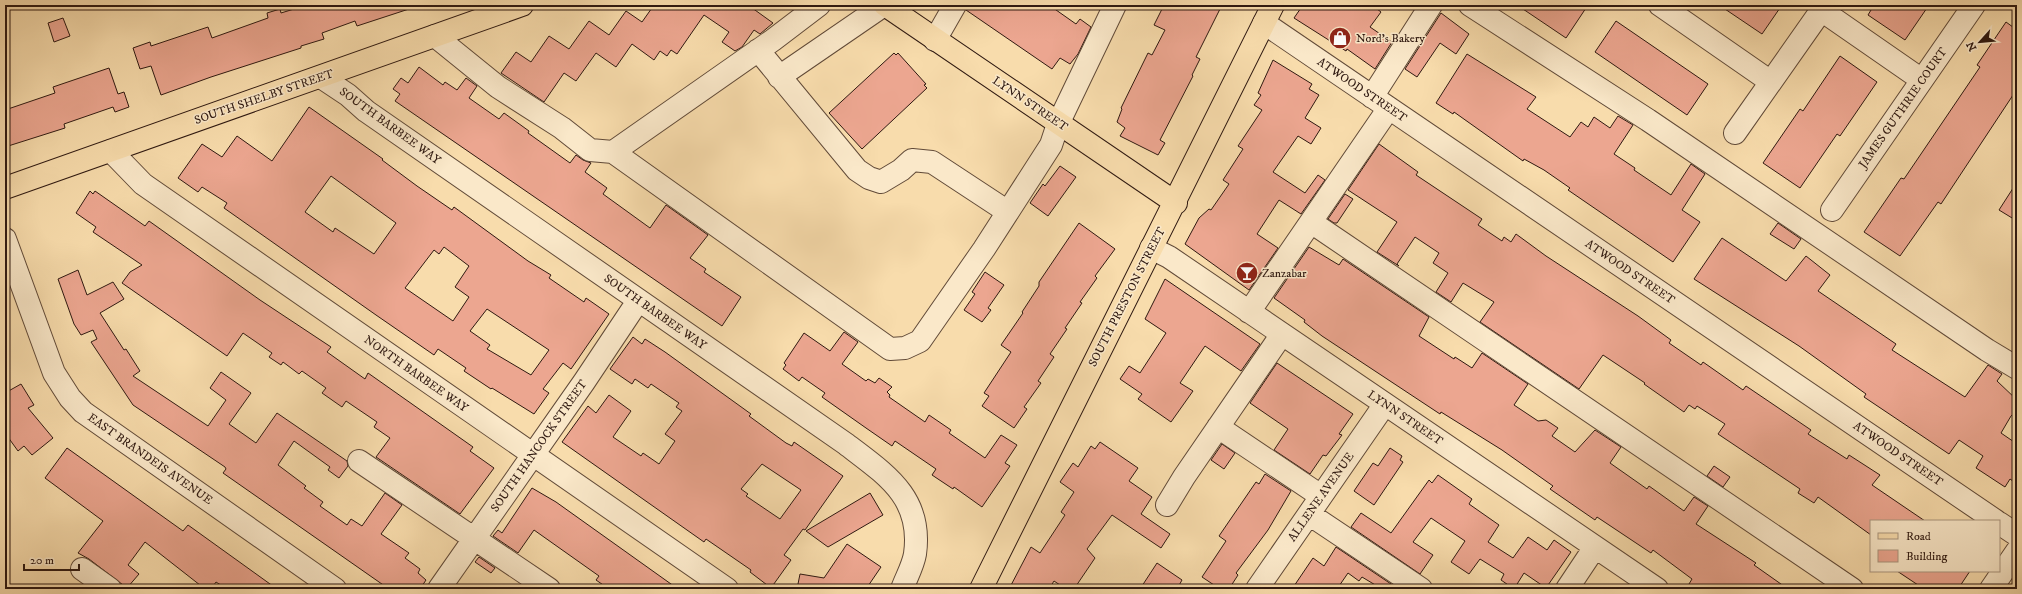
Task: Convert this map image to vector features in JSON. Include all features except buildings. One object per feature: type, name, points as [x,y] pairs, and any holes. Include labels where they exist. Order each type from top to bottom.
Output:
[{"type":"main road","name":"SOUTH SHELBY STREET","points":[[5,188],[522,5]]},
{"type":"main road","name":"LYNN STREET","points":[[884,5],[1176,203]]},
{"type":"main road","name":"SOUTH PRESTON STREET","points":[[981,589],[1151,248],[1176,203],[1269,14]]},
{"type":"street","points":[[613,152],[819,5]]},
{"type":"street","points":[[779,77],[884,5]]},
{"type":"street","points":[[935,40],[955,5]]},
{"type":"street","points":[[435,36],[498,87],[562,128],[590,150],[613,152],[890,349],[905,348],[920,341],[1052,146],[1058,124],[1115,5]]},
{"type":"street","points":[[1249,312],[1311,222],[1381,102],[1431,5]]},
{"type":"street","points":[[1470,5],[1648,120],[1987,350],[2017,368]]},
{"type":"street","name":"JAMES GUTHRIE COURT","points":[[1832,210],[1974,5]]},
{"type":"street","points":[[1672,8],[1770,82]]},
{"type":"street","points":[[1735,133],[1823,8],[1922,80]]},
{"type":"street","name":"ATWOOD STREET","points":[[1269,14],[1381,102],[1999,520]]},
{"type":"street","points":[[758,50],[857,170],[869,178],[881,182],[901,170],[912,160],[932,162],[1008,212]]},
{"type":"street","name":"SOUTH BARBEE WAY","points":[[322,77],[348,95],[366,111],[846,444],[887,475],[898,486],[909,506],[914,520],[916,541],[915,556],[902,589]]},
{"type":"street","name":"NORTH BARBEE WAY","points":[[111,151],[143,184],[727,589]]},
{"type":"street","points":[[1311,222],[1852,589]]},
{"type":"street","name":"EAST BRANDEIS AVENUE","points":[[5,239],[54,373],[70,398],[83,412],[335,589]]},
{"type":"street","name":"LYNN STREET","points":[[1151,248],[1169,258],[1282,334],[1658,589]]},
{"type":"street","name":"SOUTH HANCOCK STREET","points":[[439,589],[532,454],[584,382],[638,301]]},
{"type":"street","points":[[1167,506],[1218,427],[1282,334]]},
{"type":"street","name":"ALLENE AVENUE","points":[[1257,589],[1385,404]]},
{"type":"street","points":[[1218,427],[1321,496]]},
{"type":"street","points":[[359,462],[548,589]]},
{"type":"street","points":[[1309,514],[1421,589]]},
{"type":"street","points":[[1567,589],[1595,546]]},
{"type":"street","points":[[1991,589],[2017,550]]},
{"type":"street","points":[[82,569],[110,589]]},
{"type":"place","name":"Nord's Bakery","points":[[1340,38]]},
{"type":"place","name":"Zanzabar","points":[[1247,273]]}]
